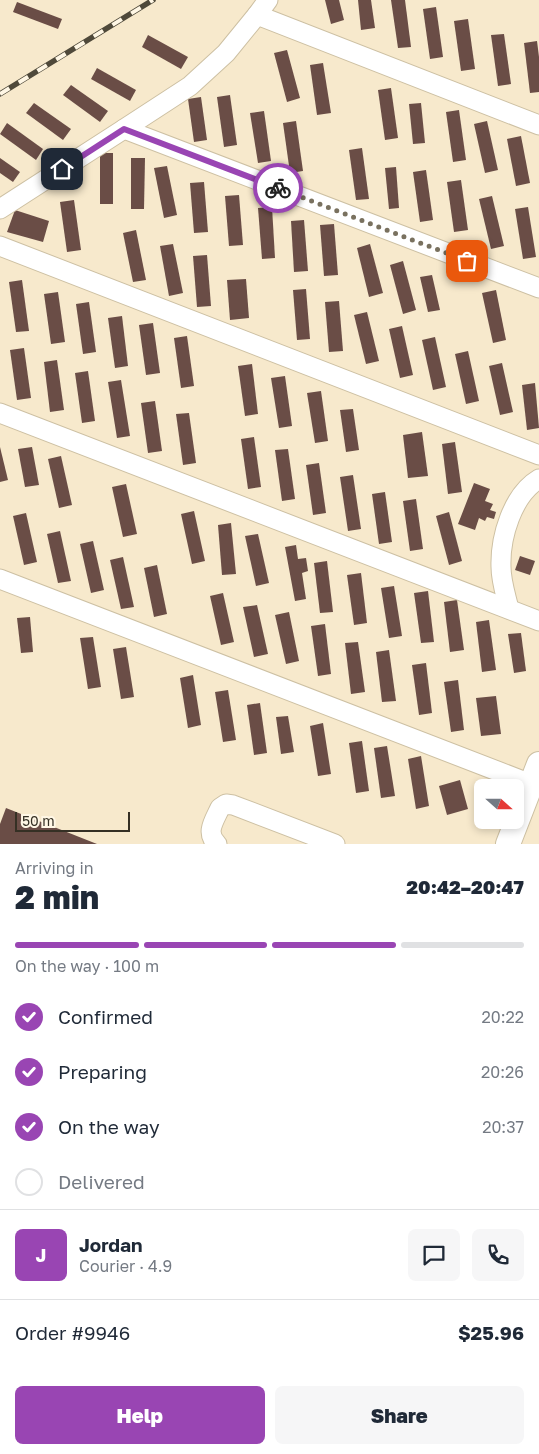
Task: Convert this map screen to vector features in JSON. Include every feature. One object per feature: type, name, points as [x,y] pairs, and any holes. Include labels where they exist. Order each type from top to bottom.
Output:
[{"type":"main road","points":[[508,844],[535,774]]},
{"type":"lane","points":[[0,209],[190,86],[226,54],[268,0]]},
{"type":"lane","points":[[257,15],[539,125]]},
{"type":"lane","points":[[124,129],[539,288]]},
{"type":"lane","points":[[0,246],[539,455]]},
{"type":"lane","points":[[0,413],[539,621]]},
{"type":"lane","points":[[509,609],[501,569],[502,542],[508,521],[519,499],[539,479]]},
{"type":"lane","points":[[0,579],[535,774]]},
{"type":"lane","points":[[217,844],[212,838],[210,829],[220,808],[226,804],[336,844]]},
{"type":"building","points":[[325,0],[339,0],[344,20],[331,24]]},
{"type":"building","points":[[358,0],[371,0],[375,28],[361,30]]},
{"type":"building","points":[[391,0],[405,0],[411,47],[398,48]]},
{"type":"building","points":[[17,2],[62,19],[58,29],[13,12]]},
{"type":"building","points":[[436,7],[443,57],[430,59],[423,9]]},
{"type":"building","points":[[468,19],[475,69],[461,71],[454,21]]},
{"type":"building","points":[[504,34],[511,84],[498,86],[491,35]]},
{"type":"building","points":[[148,35],[188,57],[181,69],[142,47]]},
{"type":"building","points":[[537,41],[539,92],[530,93],[524,43]]},
{"type":"building","points":[[287,50],[300,98],[287,102],[274,53]]},
{"type":"building","points":[[323,63],[331,113],[317,115],[310,65]]},
{"type":"building","points":[[97,68],[136,90],[130,101],[91,79]]},
{"type":"building","points":[[71,85],[108,111],[100,122],[63,95]]},
{"type":"building","points":[[391,88],[398,138],[385,140],[378,90]]},
{"type":"building","points":[[230,95],[237,145],[224,147],[217,97]]},
{"type":"building","points":[[201,97],[207,140],[194,142],[188,99]]},
{"type":"building","points":[[34,103],[71,129],[63,140],[26,113]]},
{"type":"building","points":[[421,103],[425,143],[413,144],[409,104]]},
{"type":"building","points":[[459,110],[466,160],[453,162],[446,112]]},
{"type":"building","points":[[264,111],[271,161],[258,163],[250,113]]},
{"type":"building","points":[[296,121],[303,171],[290,173],[283,123]]},
{"type":"building","points":[[487,121],[498,170],[485,173],[474,124]]},
{"type":"building","points":[[7,123],[43,149],[36,160],[0,134]]},
{"type":"building","points":[[521,136],[530,183],[516,186],[507,139]]},
{"type":"building","points":[[362,148],[369,199],[356,200],[349,150]]},
{"type":"building","points":[[100,153],[113,153],[113,204],[100,204]]},
{"type":"building","points":[[0,158],[20,172],[13,182],[0,173]]},
{"type":"building","points":[[131,158],[145,158],[144,209],[131,209]]},
{"type":"building","points":[[167,166],[177,215],[164,218],[154,168]]},
{"type":"building","points":[[396,167],[399,208],[389,209],[385,168]]},
{"type":"building","points":[[426,170],[433,220],[420,222],[413,172]]},
{"type":"building","points":[[461,180],[468,230],[454,232],[447,182]]},
{"type":"building","points":[[204,182],[208,232],[194,233],[190,183]]},
{"type":"building","points":[[239,195],[243,245],[229,246],[225,196]]},
{"type":"building","points":[[492,196],[504,246],[491,249],[479,199]]},
{"type":"building","points":[[74,200],[81,250],[67,252],[60,202]]},
{"type":"building","points":[[272,207],[275,258],[262,259],[258,208]]},
{"type":"building","points":[[528,207],[536,257],[523,259],[515,209]]},
{"type":"building","points":[[15,210],[49,221],[43,242],[7,232]]},
{"type":"building","points":[[304,220],[308,271],[294,272],[291,221]]},
{"type":"building","points":[[334,224],[338,275],[324,276],[320,225]]},
{"type":"building","points":[[136,230],[146,280],[133,282],[123,233]]},
{"type":"building","points":[[173,244],[183,293],[169,296],[160,246]]},
{"type":"building","points":[[370,244],[383,293],[369,297],[357,248]]},
{"type":"building","points":[[207,255],[211,306],[197,307],[193,256]]},
{"type":"building","points":[[403,261],[416,310],[403,314],[390,265]]},
{"type":"building","points":[[432,275],[440,310],[428,312],[420,277]]},
{"type":"building","points":[[246,279],[249,318],[230,320],[227,280]]},
{"type":"building","points":[[22,280],[29,331],[16,332],[9,282]]},
{"type":"building","points":[[306,289],[310,339],[297,340],[293,290]]},
{"type":"building","points":[[496,290],[506,340],[493,343],[482,293]]},
{"type":"building","points":[[58,292],[65,342],[51,344],[44,294]]},
{"type":"building","points":[[339,301],[343,351],[329,352],[325,302]]},
{"type":"building","points":[[89,302],[96,352],[83,354],[76,304]]},
{"type":"building","points":[[367,312],[379,361],[366,364],[354,315]]},
{"type":"building","points":[[122,316],[128,366],[115,368],[108,318]]},
{"type":"building","points":[[153,323],[160,373],[146,375],[139,325]]},
{"type":"building","points":[[402,326],[413,375],[400,378],[389,329]]},
{"type":"building","points":[[187,336],[194,386],[181,388],[174,338]]},
{"type":"building","points":[[435,337],[446,387],[433,390],[422,340]]},
{"type":"building","points":[[24,348],[31,398],[17,400],[10,350]]},
{"type":"building","points":[[468,351],[479,401],[466,404],[455,354]]},
{"type":"building","points":[[57,360],[64,410],[50,412],[44,362]]},
{"type":"building","points":[[502,363],[513,412],[500,415],[489,366]]},
{"type":"building","points":[[252,364],[258,414],[245,416],[238,366]]},
{"type":"building","points":[[88,371],[95,421],[82,423],[75,373]]},
{"type":"building","points":[[285,376],[292,426],[279,428],[271,378]]},
{"type":"building","points":[[121,380],[130,436],[117,438],[108,382]]},
{"type":"building","points":[[535,383],[539,428],[527,430],[522,385]]},
{"type":"building","points":[[321,391],[328,441],[315,443],[307,393]]},
{"type":"building","points":[[155,401],[162,451],[148,453],[141,403]]},
{"type":"building","points":[[353,409],[359,450],[346,452],[340,410]]},
{"type":"building","points":[[189,413],[196,463],[183,465],[176,414]]},
{"type":"building","points":[[422,432],[428,476],[408,478],[403,435]]},
{"type":"building","points":[[254,437],[261,487],[248,489],[241,439]]},
{"type":"building","points":[[455,442],[462,492],[448,494],[442,444]]},
{"type":"building","points":[[0,447],[8,480],[0,482]]},
{"type":"building","points":[[32,447],[39,485],[25,487],[18,449]]},
{"type":"building","points":[[288,449],[295,499],[282,501],[275,450]]},
{"type":"building","points":[[61,456],[72,505],[59,508],[48,459]]},
{"type":"building","points":[[319,463],[326,513],[313,515],[306,465]]},
{"type":"building","points":[[353,475],[361,529],[348,531],[340,477]]},
{"type":"building","points":[[474,483],[490,489],[485,501],[493,504],[490,510],[496,512],[494,519],[487,517],[485,521],[479,518],[475,530],[458,524]]},
{"type":"building","points":[[126,484],[137,534],[123,537],[112,487]]},
{"type":"building","points":[[385,492],[392,542],[379,544],[372,494]]},
{"type":"building","points":[[416,499],[423,549],[410,551],[403,501]]},
{"type":"building","points":[[194,511],[205,561],[192,564],[181,514]]},
{"type":"building","points":[[449,512],[462,561],[449,565],[436,516]]},
{"type":"building","points":[[26,513],[37,562],[24,565],[13,516]]},
{"type":"building","points":[[231,523],[236,574],[222,575],[218,525]]},
{"type":"building","points":[[60,531],[71,581],[58,583],[47,534]]},
{"type":"building","points":[[258,534],[269,583],[256,586],[245,536]]},
{"type":"building","points":[[93,541],[104,590],[91,593],[80,544]]},
{"type":"building","points":[[296,545],[298,559],[306,558],[308,571],[302,573],[306,599],[295,601],[285,547]]},
{"type":"building","points":[[520,556],[535,561],[530,575],[515,570]]},
{"type":"building","points":[[123,557],[134,607],[121,609],[110,560]]},
{"type":"building","points":[[327,561],[333,612],[320,613],[314,563]]},
{"type":"building","points":[[157,565],[167,614],[154,617],[144,568]]},
{"type":"building","points":[[361,573],[367,623],[354,625],[347,575]]},
{"type":"building","points":[[394,586],[402,636],[389,638],[381,588]]},
{"type":"building","points":[[428,591],[434,642],[421,643],[414,593]]},
{"type":"building","points":[[223,593],[234,642],[221,645],[210,596]]},
{"type":"building","points":[[457,600],[464,650],[450,652],[444,602]]},
{"type":"building","points":[[257,605],[268,654],[254,657],[243,607]]},
{"type":"building","points":[[289,612],[299,661],[286,664],[275,615]]},
{"type":"building","points":[[30,617],[33,652],[21,653],[17,618]]},
{"type":"building","points":[[489,620],[496,670],[482,672],[476,622]]},
{"type":"building","points":[[325,624],[331,674],[318,676],[311,626]]},
{"type":"building","points":[[521,633],[526,671],[514,673],[508,634]]},
{"type":"building","points":[[93,637],[101,687],[88,689],[80,638]]},
{"type":"building","points":[[358,642],[365,692],[351,694],[345,643]]},
{"type":"building","points":[[126,647],[134,697],[121,699],[113,649]]},
{"type":"building","points":[[389,650],[396,701],[382,702],[376,652]]},
{"type":"building","points":[[426,663],[432,713],[419,715],[412,665]]},
{"type":"building","points":[[193,675],[201,725],[188,728],[180,678]]},
{"type":"building","points":[[458,680],[464,730],[451,732],[444,682]]},
{"type":"building","points":[[228,690],[236,740],[223,742],[215,692]]},
{"type":"building","points":[[496,696],[501,734],[481,736],[476,698]]},
{"type":"building","points":[[260,703],[267,753],[254,755],[247,705]]},
{"type":"building","points":[[288,716],[294,752],[281,754],[276,717]]},
{"type":"building","points":[[323,723],[331,774],[318,776],[310,726]]},
{"type":"building","points":[[362,741],[369,791],[356,793],[349,743]]},
{"type":"building","points":[[387,746],[395,796],[381,798],[374,748]]},
{"type":"building","points":[[421,756],[429,806],[416,809],[408,759]]},
{"type":"building","points":[[460,780],[468,809],[447,815],[439,786]]},
{"type":"building","points":[[6,808],[97,844],[0,844],[0,824]]},
{"type":"railway","points":[[0,94],[153,0]]},
{"type":"way so far","points":[[278,188],[467,261]]},
{"type":"route","points":[[62,169],[124,129],[278,188]]}]
